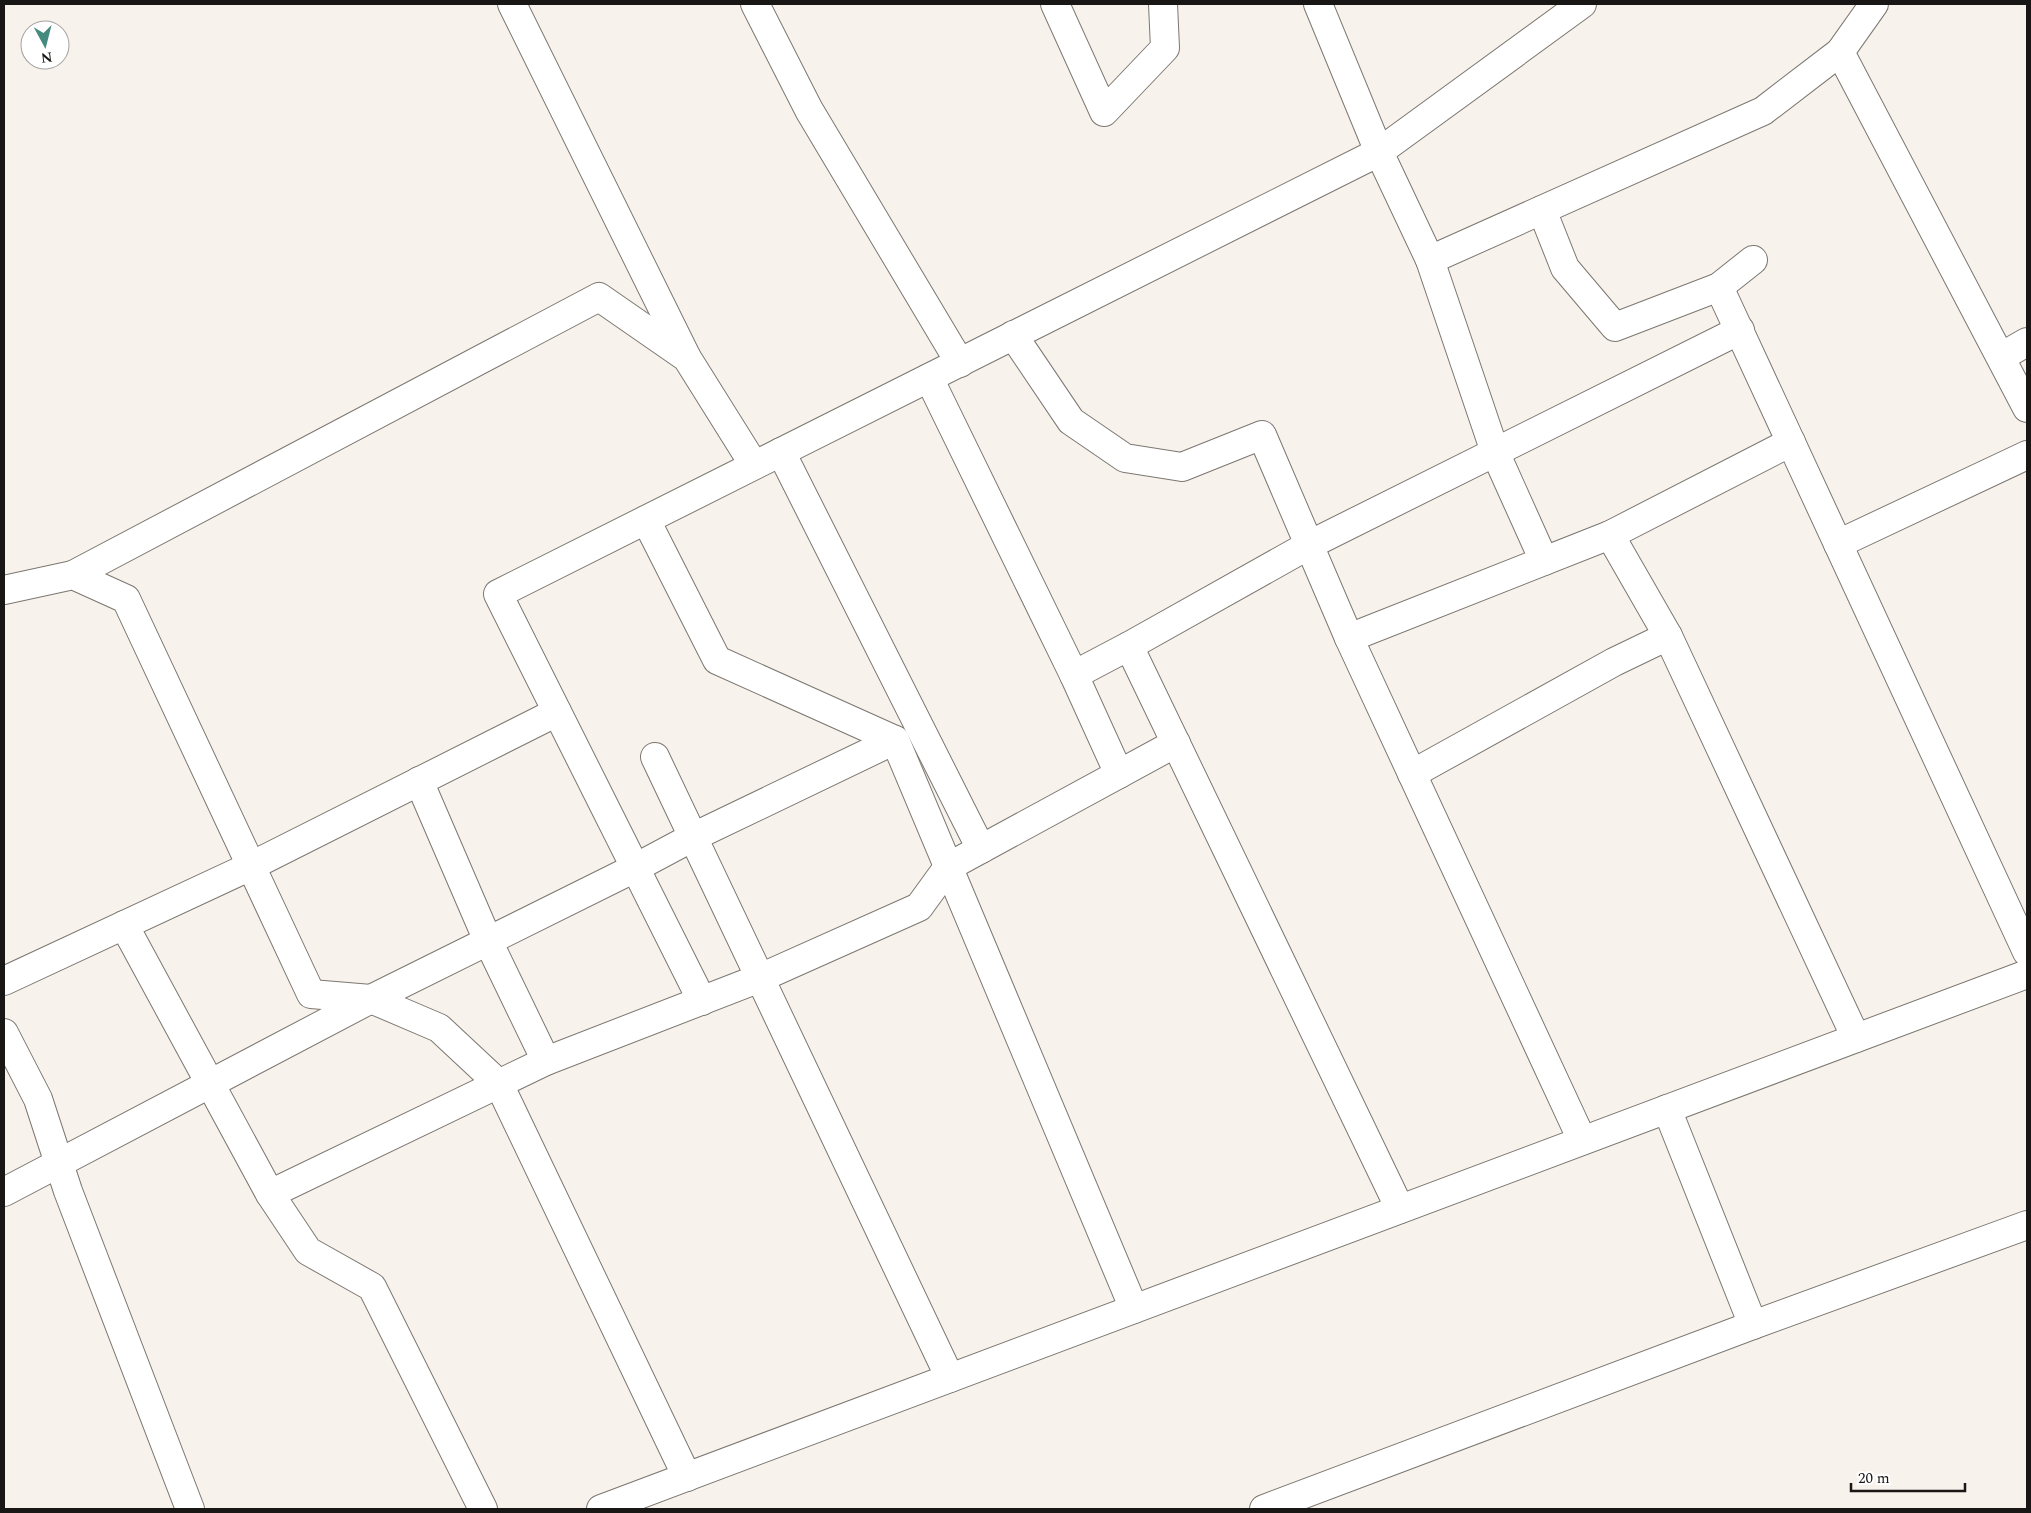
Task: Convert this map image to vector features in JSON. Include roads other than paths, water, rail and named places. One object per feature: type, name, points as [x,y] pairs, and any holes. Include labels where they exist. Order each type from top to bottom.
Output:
[{"type":"street","points":[[512,4],[687,358],[754,465]]},
{"type":"street","points":[[755,4],[809,110],[960,363]]},
{"type":"street","points":[[1055,4],[1104,112],[1165,48],[1163,4]]},
{"type":"street","points":[[1318,4],[1379,152],[1430,260],[1495,452],[1544,561]]},
{"type":"street","points":[[702,1001],[498,594],[1379,152],[1582,4]]},
{"type":"street","points":[[1430,260],[1763,111],[1840,52],[1874,4]]},
{"type":"street","points":[[1840,52],[2027,408]]},
{"type":"street","points":[[1542,210],[1565,268],[1615,327],[1719,287],[1753,260]]},
{"type":"street","points":[[1719,287],[2027,952]]},
{"type":"street","points":[[4,590],[73,575],[599,297],[687,358]]},
{"type":"street","points":[[1074,675],[1130,646],[1309,545],[1740,330]]},
{"type":"street","points":[[1013,335],[1071,421],[1125,458],[1182,466],[1262,435],[1349,638],[1582,1140]]},
{"type":"street","points":[[2001,357],[2027,342]]},
{"type":"street","points":[[928,378],[1074,675],[1119,774]]},
{"type":"street","points":[[1349,638],[1610,535],[1791,442]]},
{"type":"street","points":[[781,452],[981,849]]},
{"type":"street","points":[[1838,544],[2027,455]]},
{"type":"street","points":[[646,520],[717,660],[895,740],[1134,1309]]},
{"type":"street","points":[[1610,535],[1668,636],[1856,1038]]},
{"type":"street","points":[[73,575],[126,599],[311,994],[371,999],[439,1028],[499,1084],[687,1477]]},
{"type":"street","points":[[1412,774],[1614,662],[1668,636]]},
{"type":"street","points":[[1130,646],[1400,1209]]},
{"type":"street","points":[[4,981],[251,866],[557,712]]},
{"type":"street","points":[[4,1192],[371,999],[635,868],[693,837],[895,740]]},
{"type":"street","points":[[270,1194],[546,1061],[760,978],[919,907],[948,867],[1176,742]]},
{"type":"street","points":[[655,757],[950,1378]]},
{"type":"street","points":[[419,781],[488,941],[546,1061]]},
{"type":"street","points":[[124,925],[270,1194],[308,1251],[372,1287],[483,1509]]},
{"type":"street","points":[[601,1509],[2027,974]]},
{"type":"street","points":[[4,1033],[38,1099],[71,1200],[190,1509]]},
{"type":"street","points":[[1667,1109],[1753,1325]]},
{"type":"street","points":[[1273,1507],[1753,1325],[2027,1225]]}]
